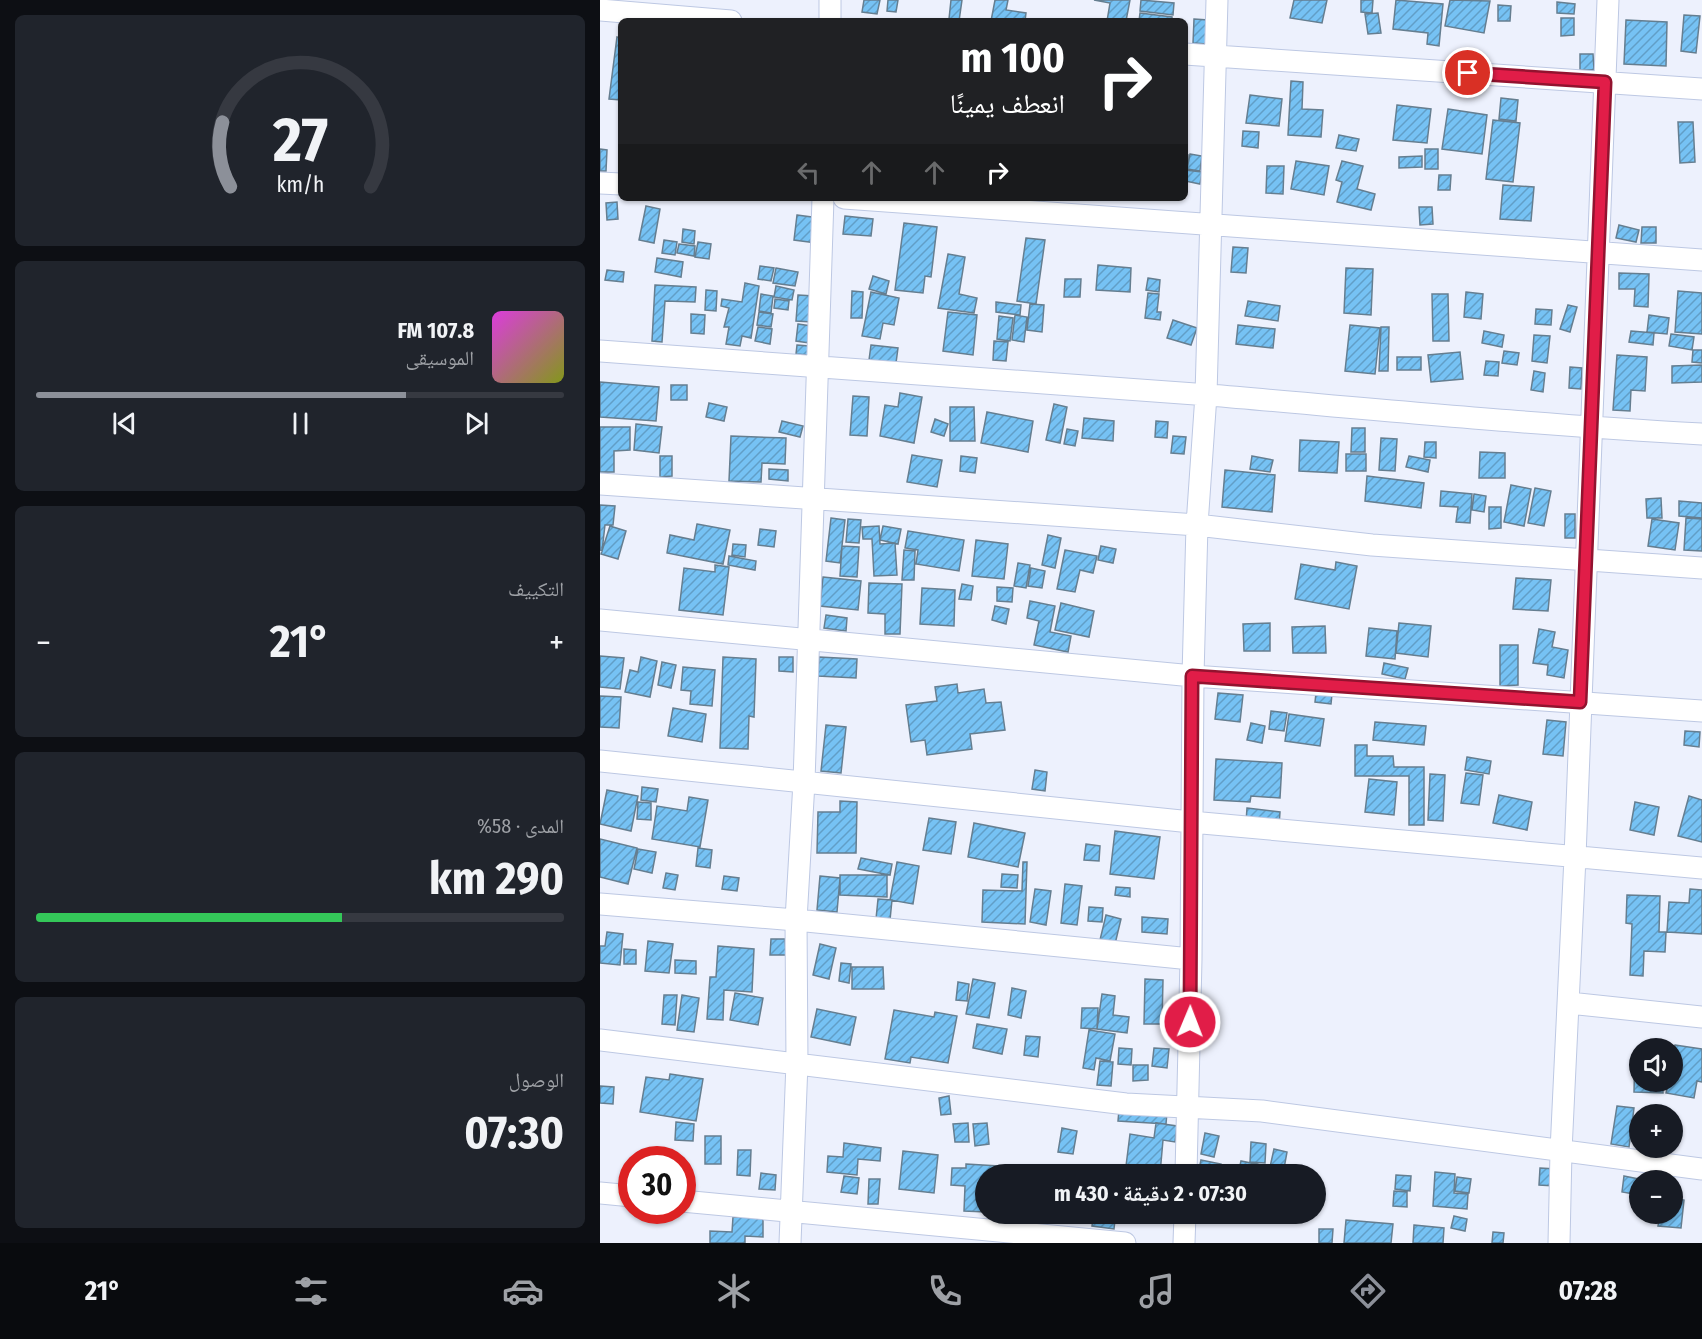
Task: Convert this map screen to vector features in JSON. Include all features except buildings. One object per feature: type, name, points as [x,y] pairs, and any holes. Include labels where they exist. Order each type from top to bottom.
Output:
[{"type":"street","points":[[830,0],[830,18]]},
{"type":"street","points":[[1186,1164],[1191,959],[1192,676],[1197,525],[1206,395],[1217,0]]},
{"type":"street","points":[[1559,1243],[1608,0]]},
{"type":"street","points":[[600,10],[695,18]]},
{"type":"street","points":[[1188,54],[1702,89]]},
{"type":"street","points":[[600,183],[618,184]]},
{"type":"street","points":[[790,1243],[797,1063],[796,920],[804,782],[822,201]]},
{"type":"street","points":[[886,201],[1702,260]]},
{"type":"street","points":[[600,351],[1206,395],[1591,428],[1702,434]]},
{"type":"street","points":[[600,484],[1197,525],[1372,545],[1702,568]]},
{"type":"street","points":[[600,620],[1192,676],[1702,711]]},
{"type":"street","points":[[600,761],[1191,822],[1702,868]]},
{"type":"street","points":[[600,904],[796,920],[1191,959]]},
{"type":"street","points":[[1569,1003],[1702,1017]]},
{"type":"street","points":[[600,1040],[1126,1104],[1262,1111],[1702,1169]]},
{"type":"street","points":[[600,1193],[618,1195]]},
{"type":"street","points":[[696,1202],[1125,1243]]},
{"type":"street","points":[[1184,1243],[1185,1224]]},
{"type":"route","points":[[1190,1022],[1192,676],[1580,702],[1605,82],[1468,73]]}]
